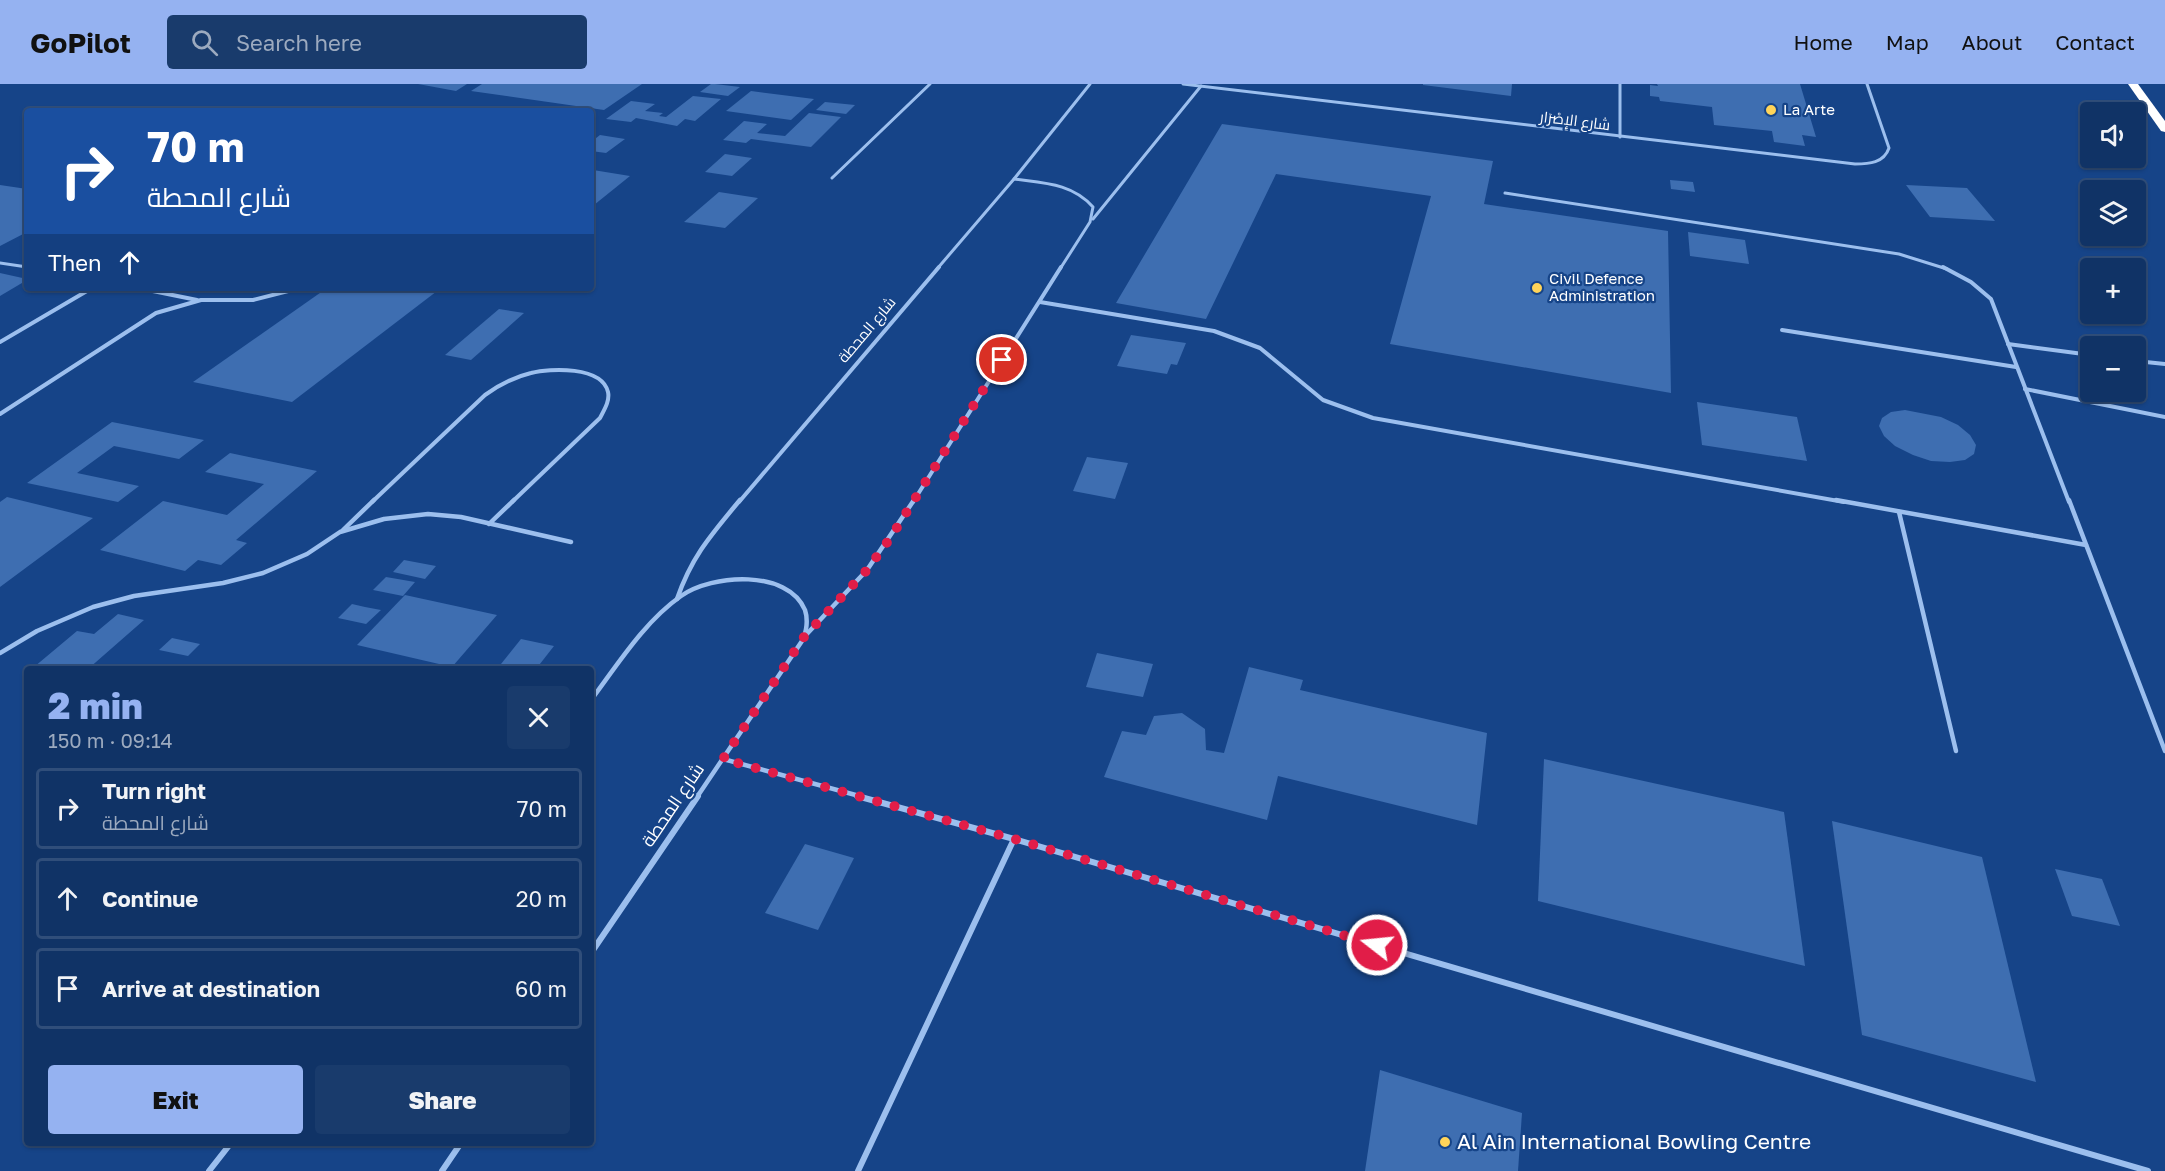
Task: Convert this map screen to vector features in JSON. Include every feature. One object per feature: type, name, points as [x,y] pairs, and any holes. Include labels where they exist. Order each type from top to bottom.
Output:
[{"type":"highway","points":[[2133,84],[2165,129]]},
{"type":"lane","points":[[832,178],[930,84]]},
{"type":"lane","name":"شارع المحطة","points":[[677,599],[687,571],[703,544],[1014,178],[1090,84]]},
{"type":"lane","name":"شارع الإِصْرَار","points":[[1183,84],[1835,163],[1875,162],[1884,158],[1889,148],[1867,84]]},
{"type":"lane","points":[[1620,84],[1620,137]]},
{"type":"lane","points":[[804,637],[867,570],[891,537],[1090,222],[1201,86]]},
{"type":"lane","points":[[1014,178],[1057,185],[1081,194],[1093,207],[1090,222]]},
{"type":"lane","points":[[1505,193],[1918,258],[1959,274],[1980,286],[1991,298],[2165,751]]},
{"type":"lane","points":[[0,263],[24,267]]},
{"type":"lane","points":[[0,342],[87,291]]},
{"type":"lane","points":[[154,291],[201,300],[253,300],[288,291]]},
{"type":"lane","points":[[0,414],[143,320],[170,308],[201,300]]},
{"type":"lane","points":[[1040,302],[1214,331],[1237,337],[1257,346],[1274,358],[1317,396],[1333,405],[1372,418],[2086,545]]},
{"type":"lane","points":[[1782,330],[2016,367]]},
{"type":"lane","points":[[2008,344],[2080,354]]},
{"type":"lane","points":[[2146,362],[2165,364]]},
{"type":"lane","points":[[0,653],[49,622],[85,609],[156,592],[226,583],[263,573],[293,561],[342,531],[485,395],[501,384],[519,376],[561,369],[594,376],[605,384],[610,394],[608,406],[600,418],[489,524]]},
{"type":"lane","points":[[2025,389],[2165,417]]},
{"type":"lane","points":[[1899,512],[1956,751]]},
{"type":"lane","points":[[342,531],[388,518],[429,514],[571,542]]},
{"type":"lane","name":"شارع المحطة","points":[[594,696],[661,614],[677,599],[697,587],[744,578],[767,580],[786,589],[801,602],[807,619],[804,637],[594,949]]},
{"type":"lane","points":[[723,759],[1014,839],[2148,1171]]},
{"type":"lane","points":[[858,1171],[1014,839]]},
{"type":"lane","points":[[209,1171],[229,1146]]},
{"type":"lane","points":[[442,1171],[459,1146]]},
{"type":"building","points":[[418,84],[467,84],[456,91]]},
{"type":"building","points":[[482,84],[642,84],[604,110],[471,91]]},
{"type":"building","points":[[711,84],[740,87],[728,96],[700,92]]},
{"type":"building","points":[[1423,84],[1512,84],[1511,96]]},
{"type":"building","points":[[1657,84],[1800,84],[1816,137],[1802,135],[1805,146],[1774,142],[1772,131],[1714,125],[1712,107],[1660,101],[1659,97],[1650,96],[1650,85],[1658,86]]},
{"type":"building","points":[[751,91],[814,99],[791,120],[726,111]]},
{"type":"building","points":[[693,96],[721,99],[695,121],[685,119],[677,126],[636,118],[631,122],[606,119],[631,101],[655,104],[645,111],[663,113],[659,116],[666,117]]},
{"type":"building","points":[[825,102],[855,105],[846,114],[816,110]]},
{"type":"building","points":[[809,113],[841,117],[811,147],[751,139],[746,143],[723,140],[744,121],[767,124],[757,133],[785,136]]},
{"type":"building","name":"Civil Defence Administration","points":[[1222,124],[1493,161],[1484,204],[1668,231],[1671,393],[1390,344],[1431,196],[1276,174],[1206,319],[1116,303]]},
{"type":"building","points":[[600,135],[625,139],[606,153],[594,151],[594,140]]},
{"type":"building","points":[[725,154],[752,158],[732,176],[705,172]]},
{"type":"building","points":[[594,170],[630,176],[594,205]]},
{"type":"building","points":[[1670,180],[1693,182],[1695,192],[1671,189]]},
{"type":"building","points":[[0,185],[24,189],[24,234],[0,246]]},
{"type":"building","points":[[1906,185],[1967,188],[1995,221],[1930,217]]},
{"type":"building","points":[[719,192],[758,198],[725,228],[684,222]]},
{"type":"building","points":[[1688,232],[1745,240],[1749,264],[1690,256]]},
{"type":"building","points":[[0,273],[24,278],[24,282],[0,296]]},
{"type":"building","points":[[323,291],[437,291],[292,402],[193,382]]},
{"type":"building","points":[[499,309],[524,313],[471,360],[445,355]]},
{"type":"building","points":[[1131,335],[1186,343],[1177,365],[1171,364],[1167,374],[1117,366]]},
{"type":"building","points":[[1697,402],[1797,417],[1807,461],[1702,445]]},
{"type":"building","points":[[1905,410],[1941,417],[1958,425],[1970,435],[1976,445],[1974,454],[1965,460],[1931,461],[1895,446],[1884,436],[1879,426],[1882,418],[1891,412]]},
{"type":"building","points":[[112,422],[204,440],[179,459],[114,446],[77,473],[139,486],[118,502],[27,483]]},
{"type":"building","points":[[230,453],[317,471],[236,540],[247,543],[221,565],[198,560],[185,571],[100,550],[163,501],[227,515],[264,484],[205,472]]},
{"type":"building","points":[[1087,457],[1128,463],[1115,499],[1073,491]]},
{"type":"building","points":[[7,497],[93,518],[0,587],[0,502]]},
{"type":"building","points":[[404,560],[436,566],[425,579],[393,572]]},
{"type":"building","points":[[386,577],[415,582],[403,596],[373,590]]},
{"type":"building","points":[[405,595],[497,615],[453,666],[357,645]]},
{"type":"building","points":[[352,604],[381,610],[366,624],[338,618]]},
{"type":"building","points":[[118,614],[144,620],[91,666],[35,666],[77,631],[94,634]]},
{"type":"building","points":[[172,638],[200,644],[188,656],[159,650]]},
{"type":"building","points":[[521,639],[554,646],[538,666],[499,666]]},
{"type":"building","points":[[1097,653],[1153,664],[1143,697],[1086,687]]},
{"type":"building","points":[[1249,667],[1303,680],[1300,690],[1487,733],[1477,825],[1278,776],[1267,820],[1104,777],[1122,731],[1146,735],[1154,716],[1182,713],[1205,729],[1206,750],[1224,753]]},
{"type":"building","points":[[1544,759],[1784,812],[1805,966],[1538,901]]},
{"type":"building","points":[[1832,821],[1982,857],[2036,1082],[1862,1035]]},
{"type":"building","points":[[805,844],[854,858],[818,930],[765,913]]},
{"type":"building","points":[[2055,869],[2102,879],[2120,926],[2072,916]]},
{"type":"building","name":"Al Ain International Bowling Centre","points":[[1380,1070],[1522,1113],[1518,1171],[1365,1171]]},
{"type":"place","name":"La Arte","points":[[1771,110]]},
{"type":"place","name":"Civil Defence Administration","points":[[1537,288]]},
{"type":"place","name":"Al Ain International Bowling Centre","points":[[1445,1142]]},
{"type":"route","points":[[1002,360],[891,537],[867,570],[804,637],[723,759],[1014,839],[1377,945]]}]
